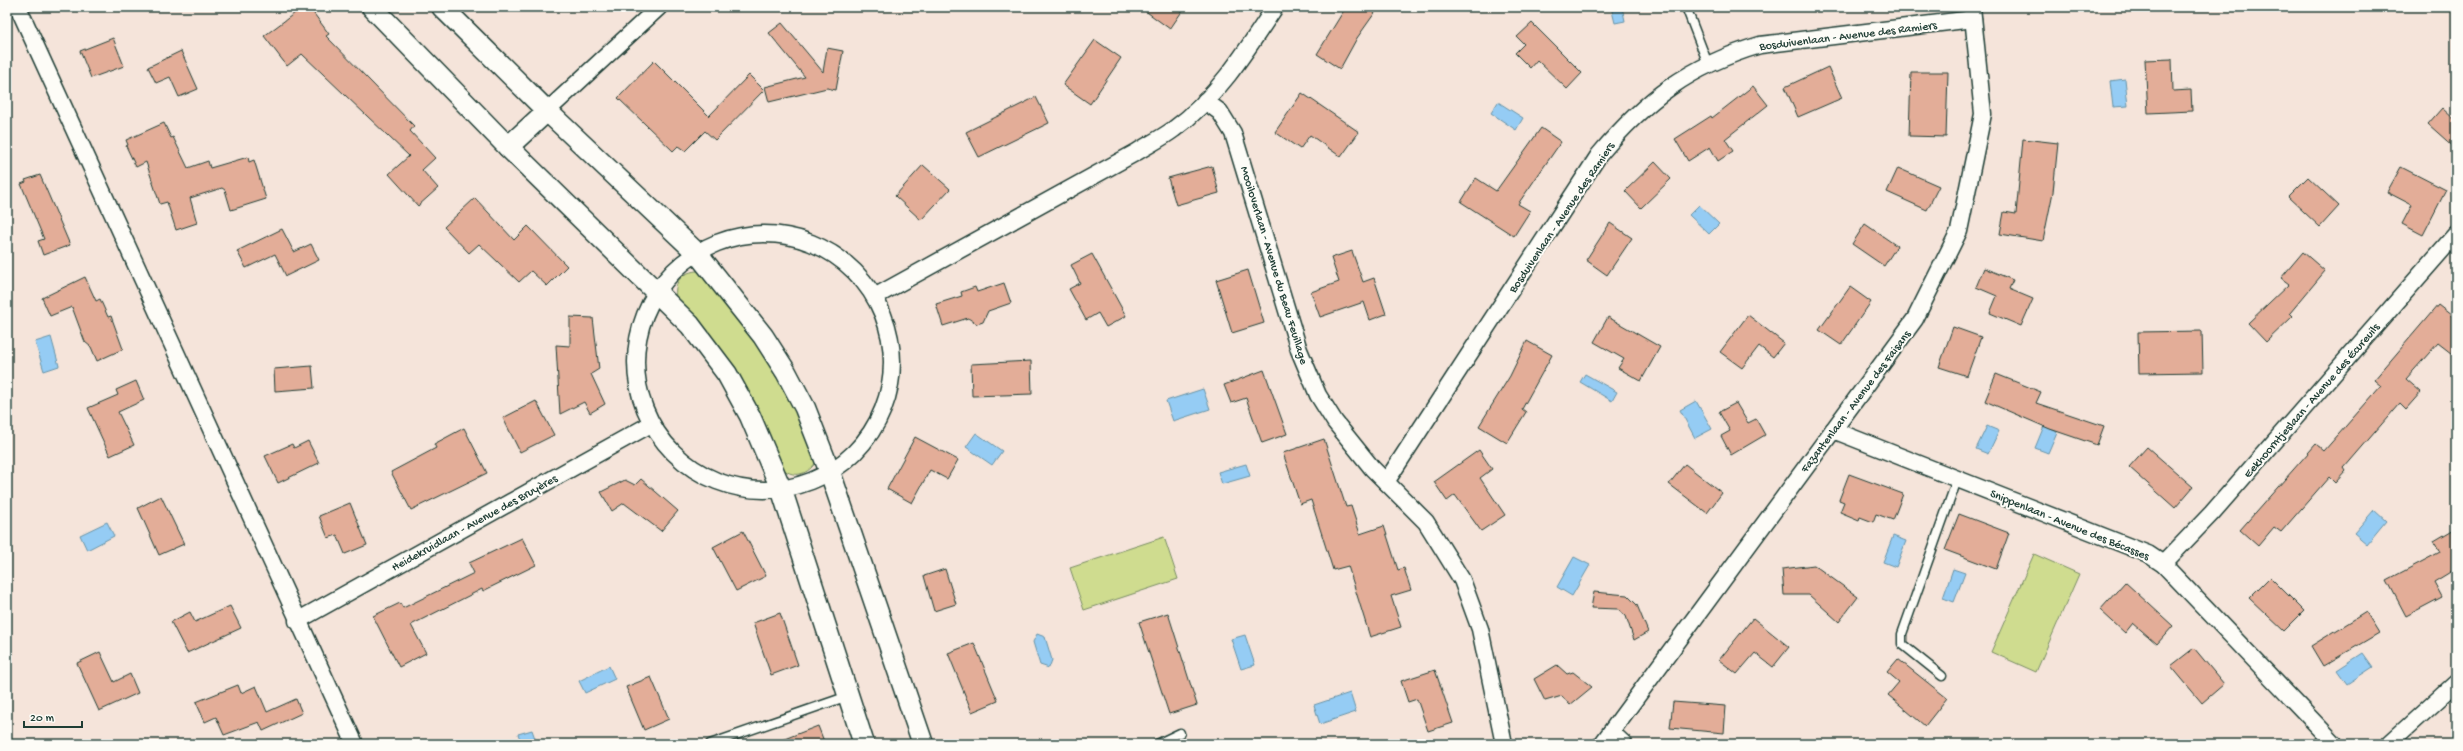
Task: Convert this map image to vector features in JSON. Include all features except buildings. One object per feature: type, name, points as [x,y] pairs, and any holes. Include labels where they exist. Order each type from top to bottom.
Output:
[{"type":"street","points":[[18,7],[297,621],[355,744]]},
{"type":"street","points":[[372,7],[508,147],[658,291],[690,325],[727,374],[750,416],[782,491],[864,744]]},
{"type":"street","points":[[442,7],[547,111],[698,254],[742,308],[786,372],[804,408],[830,472],[923,744]]},
{"type":"street","points":[[508,147],[659,7]]},
{"type":"street","points":[[876,296],[1135,153],[1174,129],[1205,101],[1255,37],[1275,7]]},
{"type":"street","name":"Bosduivenlaan - Avenue des Ramiers","points":[[1386,482],[1600,155],[1638,112],[1660,94],[1708,64],[1733,53],[1775,42],[1898,30],[1972,13]]},
{"type":"street","name":"Fazantenlaan - Avenue des Faisans","points":[[1606,738],[1915,319],[1959,231],[1983,114],[1972,13]]},
{"type":"street","name":"Mooiloverlaan - Avenue du Beau Feuillage","points":[[1205,101],[1220,112],[1233,133],[1299,350],[1318,395],[1335,422],[1372,468],[1426,522],[1462,580],[1480,629],[1504,744]]},
{"type":"street","points":[[780,232],[812,241],[847,262],[876,296],[887,317],[894,361],[888,400],[875,428],[857,451],[830,472],[776,493],[731,487],[701,475],[680,460],[662,441],[651,424],[644,408],[635,370],[637,337],[646,312],[658,291],[673,272],[698,254],[736,235],[780,232]]},
{"type":"street","name":"Eekhoorntjeslaan - Avenue des Écureuils","points":[[2163,564],[2212,513],[2456,234]]},
{"type":"street","name":"Heidekruidlaan - Avenue des Bruyères","points":[[297,621],[651,424]]},
{"type":"street","name":"Snippenlaan - Avenue des Bécasses","points":[[1833,430],[2148,554],[2163,564],[2335,744]]},
{"type":"street","points":[[2389,744],[2456,683]]},
{"type":"street","points":[[1606,738],[1624,744]]},
{"type":"lane","points":[[1686,7],[1708,64]]},
{"type":"lane","points":[[1942,676],[1902,644],[1902,634],[1957,480]]},
{"type":"lane","points":[[710,744],[848,696]]},
{"type":"lane","points":[[1157,744],[1180,733]]},
{"type":"green space","points":[[700,271],[730,301],[790,393],[816,462],[809,470],[801,474],[792,474],[783,469],[676,298],[676,288],[679,280],[682,276]]},
{"type":"green space","points":[[1164,537],[1178,579],[1084,610],[1070,568]]},
{"type":"green space","points":[[2034,554],[2079,574],[2036,672],[1991,652]]},
{"type":"water","points":[[1611,7],[1622,7],[1625,21],[1615,23]]},
{"type":"water","points":[[2125,79],[2128,106],[2113,107],[2110,81]]},
{"type":"water","points":[[1498,102],[1523,118],[1516,130],[1491,113]]},
{"type":"water","points":[[1699,205],[1719,224],[1709,234],[1689,215]]},
{"type":"water","points":[[51,337],[59,366],[44,371],[35,342]]},
{"type":"water","points":[[1585,374],[1617,392],[1612,401],[1580,382]]},
{"type":"water","points":[[1203,389],[1210,409],[1173,421],[1166,401]]},
{"type":"water","points":[[1696,401],[1712,429],[1695,438],[1680,410]]},
{"type":"water","points":[[1987,426],[1999,431],[1988,454],[1976,449]]},
{"type":"water","points":[[2044,426],[2057,432],[2048,453],[2035,448]]},
{"type":"water","points":[[976,433],[1002,451],[992,465],[966,447]]},
{"type":"water","points":[[1246,464],[1250,476],[1222,484],[1218,472]]},
{"type":"water","points":[[2374,510],[2386,521],[2367,544],[2354,533]]},
{"type":"water","points":[[107,522],[114,536],[87,550],[80,535]]},
{"type":"water","points":[[1893,536],[1906,541],[1896,567],[1883,562]]},
{"type":"water","points":[[1574,557],[1590,565],[1572,596],[1557,587]]},
{"type":"water","points":[[1953,569],[1965,573],[1954,602],[1943,598]]},
{"type":"water","points":[[1037,634],[1045,637],[1052,660],[1049,668],[1040,665],[1033,642]]},
{"type":"water","points":[[1245,635],[1255,665],[1241,669],[1231,639]]},
{"type":"water","points":[[2363,653],[2373,667],[2347,684],[2337,670]]},
{"type":"water","points":[[609,666],[615,679],[585,693],[579,681]]},
{"type":"water","points":[[1350,693],[1356,712],[1320,724],[1314,705]]},
{"type":"water","points":[[532,730],[537,744],[522,744],[518,734]]}]
